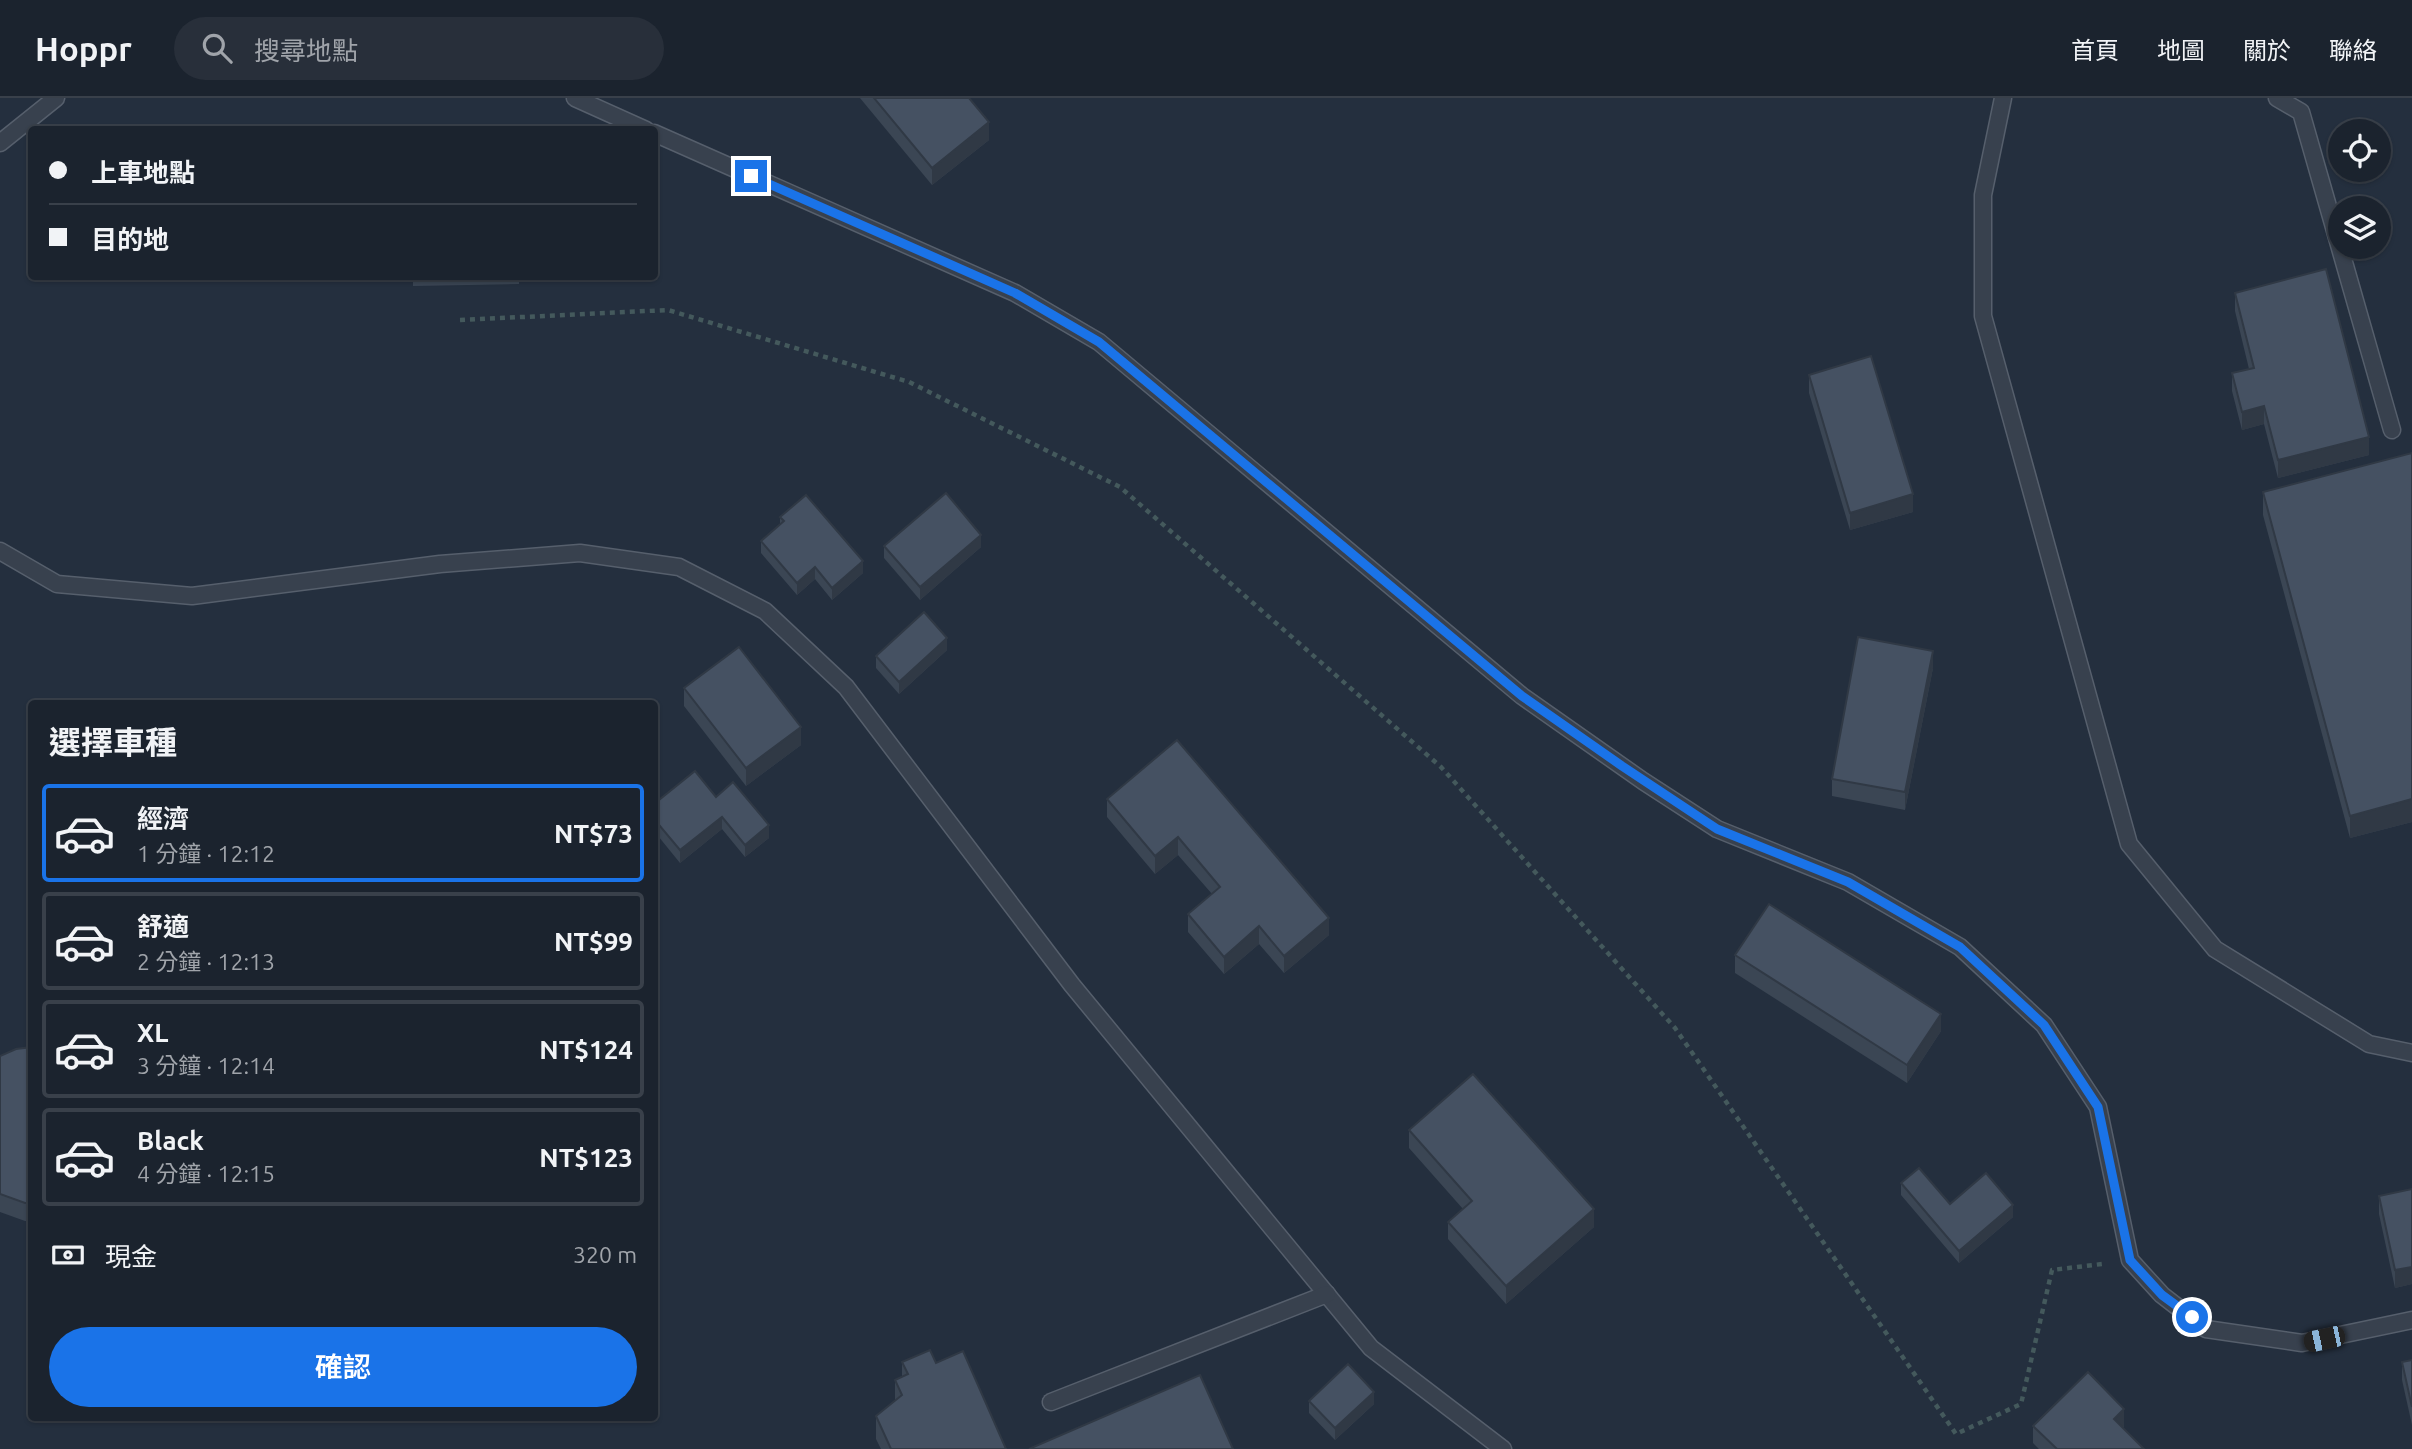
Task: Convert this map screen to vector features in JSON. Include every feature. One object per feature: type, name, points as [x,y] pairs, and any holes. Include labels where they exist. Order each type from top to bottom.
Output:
[{"type":"lane","points":[[0,143],[56,98]]},
{"type":"lane","points":[[575,98],[637,126]]},
{"type":"lane","points":[[2003,98],[1983,195],[1983,316],[2129,844],[2215,949],[2369,1044],[2412,1053]]},
{"type":"lane","points":[[2277,98],[2301,112],[2392,430]]},
{"type":"lane","points":[[658,135],[1015,293],[1099,342],[1522,696],[1717,829],[1848,882],[1960,947],[2044,1025],[2098,1107],[2130,1260],[2162,1295],[2206,1329],[2302,1343],[2412,1320]]},
{"type":"lane","points":[[0,551],[57,584],[191,596],[440,564],[580,553],[679,567],[765,611],[846,687],[1072,985],[1371,1348],[1503,1449]]},
{"type":"lane","points":[[1051,1402],[1327,1294]]},
{"type":"path","points":[[460,320],[668,310],[909,382],[1120,488],[1441,767],[1675,1028],[1956,1434],[2021,1404],[2052,1270],[2130,1260]]},
{"type":"building","points":[[874,98],[969,98],[989,122],[932,168]]},
{"type":"building","points":[[2326,269],[2369,437],[2278,460],[2264,406],[2242,412],[2232,373],[2254,368],[2235,293]]},
{"type":"building","points":[[1871,356],[1913,494],[1850,513],[1809,375]]},
{"type":"building","points":[[2412,453],[2412,799],[2350,816],[2263,492]]},
{"type":"building","points":[[946,493],[981,535],[920,587],[884,546]]},
{"type":"building","points":[[806,495],[863,561],[832,588],[815,567],[797,583],[761,541],[784,521],[780,517]]},
{"type":"building","points":[[924,612],[947,638],[899,682],[876,656]]},
{"type":"building","points":[[1858,637],[1933,651],[1905,792],[1832,779]]},
{"type":"building","points":[[739,647],[801,727],[746,768],[684,688]]},
{"type":"building","points":[[1177,740],[1329,918],[1284,956],[1259,926],[1224,957],[1188,914],[1220,887],[1178,837],[1155,856],[1107,799]]},
{"type":"building","points":[[695,771],[716,797],[733,782],[769,825],[745,845],[722,817],[680,850],[658,824],[658,801]]},
{"type":"building","points":[[1769,904],[1941,1014],[1907,1065],[1735,955]]},
{"type":"building","points":[[28,1048],[28,1203],[0,1194],[0,1056]]},
{"type":"building","points":[[1473,1074],[1594,1209],[1506,1286],[1448,1222],[1472,1201],[1409,1130]]},
{"type":"building","points":[[1919,1168],[1950,1204],[1986,1173],[2013,1205],[1959,1251],[1901,1183]]},
{"type":"building","points":[[2412,1189],[2412,1267],[2395,1270],[2379,1196]]},
{"type":"building","points":[[930,1350],[936,1363],[963,1351],[1006,1449],[891,1449],[876,1416],[902,1395],[895,1380],[908,1374],[902,1362]]},
{"type":"building","points":[[2412,1360],[2412,1407],[2402,1362]]},
{"type":"building","points":[[1348,1364],[1374,1392],[1335,1428],[1309,1401]]},
{"type":"building","points":[[2088,1372],[2124,1409],[2114,1419],[2144,1449],[2057,1449],[2033,1426]]},
{"type":"building","points":[[1200,1375],[1233,1449],[1029,1449]]},
{"type":"route","points":[[751,176],[1015,293],[1099,342],[1522,696],[1717,829],[1848,882],[1960,947],[2044,1025],[2098,1107],[2130,1260],[2162,1295],[2192,1317]]}]
